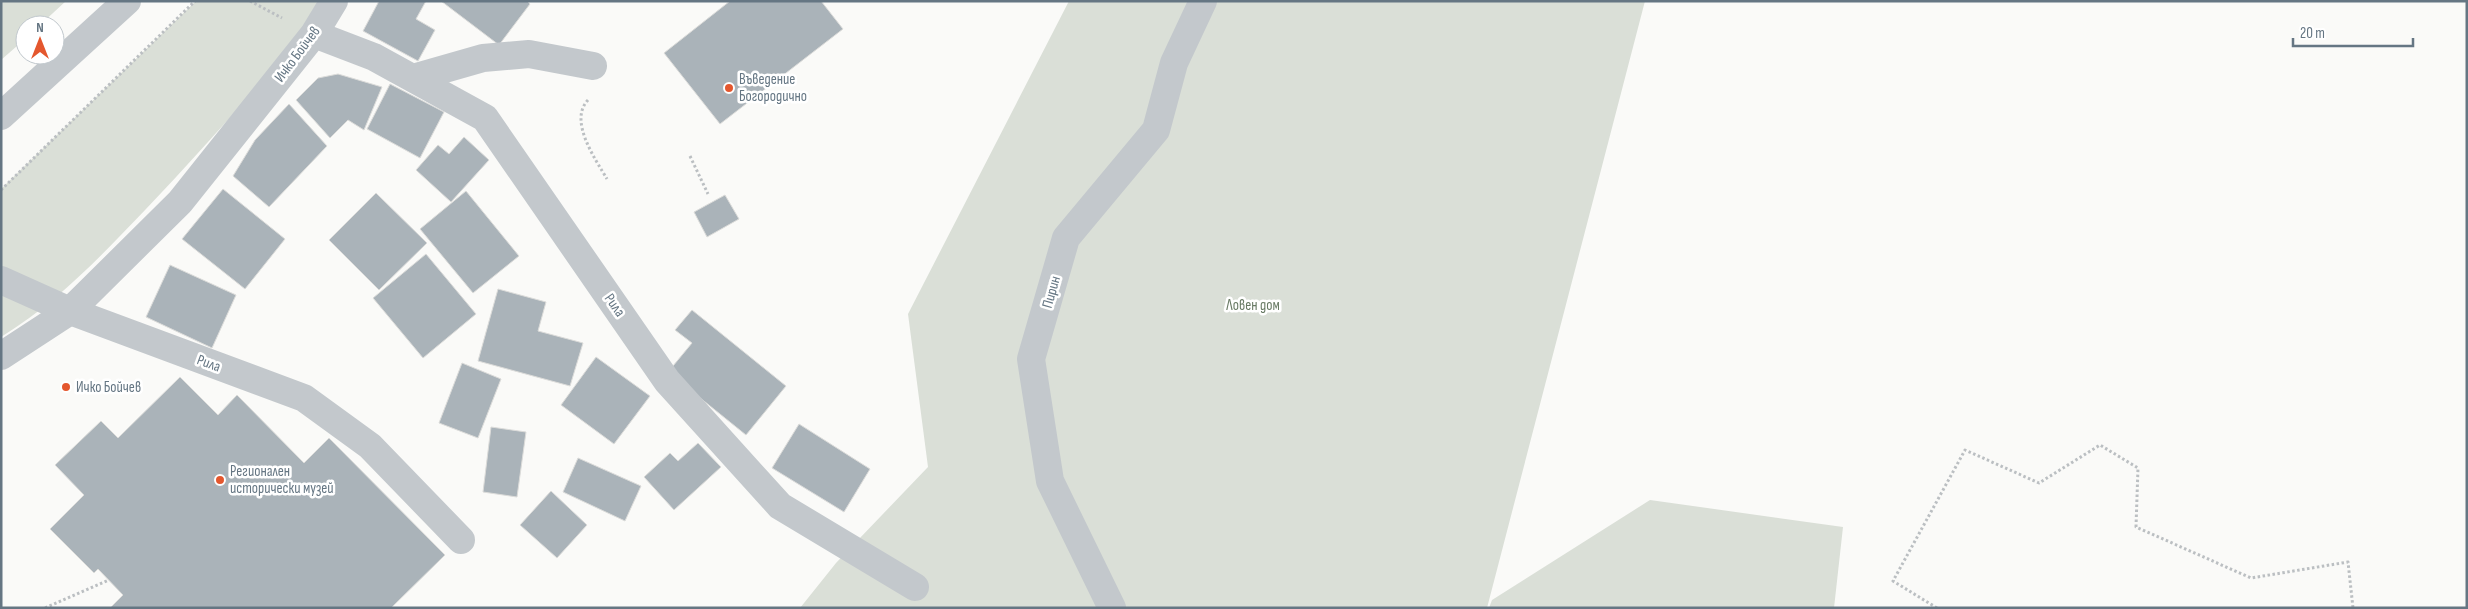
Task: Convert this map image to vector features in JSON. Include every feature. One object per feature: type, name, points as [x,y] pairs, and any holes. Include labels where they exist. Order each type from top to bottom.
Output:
[{"type":"street","points":[[1,116],[127,1]]},
{"type":"street","name":"Ичко Бойчев","points":[[1,356],[70,312],[180,202],[314,34],[334,1]]},
{"type":"street","name":"Пирин","points":[[1112,608],[1050,481],[1031,359],[1066,238],[1156,130],[1174,63],[1202,1]]},
{"type":"street","name":"Рила","points":[[314,34],[374,57],[485,118],[667,381],[780,506],[915,587]]},
{"type":"street","points":[[412,78],[483,58],[529,54],[593,66]]},
{"type":"street","name":"Рила","points":[[1,280],[70,312],[304,398],[370,446],[460,540]]},
{"type":"path","points":[[1,190],[195,1]]},
{"type":"path","points":[[594,95],[585,104],[581,117],[584,138],[606,179]]},
{"type":"path","points":[[690,156],[708,194]]},
{"type":"path","points":[[1937,608],[1893,581],[1965,450],[2039,483],[2100,445],[2138,468],[2136,526],[2250,578],[2348,562],[2352,608]]},
{"type":"path","points":[[45,608],[109,580]]},
{"type":"green space","points":[[1,1],[66,1],[51,15],[15,15],[15,48],[1,60]]},
{"type":"green space","points":[[196,1],[326,1],[314,22],[210,140],[129,227],[60,294],[1,337],[1,189]]},
{"type":"green space","name":"Ловен дом","points":[[1069,1],[1645,1],[1487,608],[800,608],[836,563],[928,467],[908,314]]},
{"type":"green space","points":[[1650,500],[1843,527],[1834,608],[1489,608],[1492,600]]},
{"type":"building","points":[[379,1],[426,1],[416,19],[435,30],[418,61],[363,31]]},
{"type":"building","points":[[441,1],[527,1],[530,4],[499,45]]},
{"type":"building","name":"Въведение Богородично","points":[[730,1],[821,1],[843,29],[720,124],[664,53]]},
{"type":"building","points":[[338,74],[382,87],[364,130],[348,120],[330,138],[296,100],[318,78]]},
{"type":"building","points":[[390,84],[444,112],[420,158],[367,129]]},
{"type":"building","points":[[289,104],[327,146],[269,207],[233,176],[255,140]]},
{"type":"building","points":[[464,137],[489,160],[451,202],[416,170],[438,145],[449,154]]},
{"type":"building","points":[[223,189],[285,239],[245,289],[182,239]]},
{"type":"building","points":[[466,191],[519,256],[473,293],[420,229]]},
{"type":"building","points":[[376,193],[427,243],[379,290],[329,240]]},
{"type":"building","points":[[725,195],[739,219],[707,237],[694,212]]},
{"type":"building","points":[[426,254],[476,314],[423,358],[373,298]]},
{"type":"building","points":[[170,265],[236,295],[212,348],[146,317]]},
{"type":"building","points":[[498,289],[546,302],[538,331],[583,343],[570,386],[478,361]]},
{"type":"building","points":[[692,310],[786,386],[746,435],[668,372],[692,343],[675,330]]},
{"type":"building","points":[[596,357],[650,396],[614,444],[561,405]]},
{"type":"building","points":[[462,363],[501,379],[478,438],[439,423]]},
{"type":"building","name":"Регионален исторически музей","points":[[180,377],[218,415],[237,395],[304,463],[329,438],[445,555],[391,608],[110,608],[123,595],[98,569],[94,573],[50,529],[84,495],[55,465],[101,421],[118,438]]},
{"type":"building","points":[[799,424],[870,469],[844,512],[772,468]]},
{"type":"building","points":[[491,427],[526,432],[517,497],[483,492]]},
{"type":"building","points":[[698,443],[721,467],[674,510],[644,477],[670,453],[678,461]]},
{"type":"building","points":[[578,458],[641,486],[625,521],[563,492]]},
{"type":"building","points":[[551,491],[587,525],[557,558],[520,525]]},
{"type":"place","name":"Въведение Богородично","points":[[729,88]]},
{"type":"place","name":"Ичко Бойчев","points":[[66,387]]},
{"type":"place","name":"Регионален исторически музей","points":[[220,480]]}]
